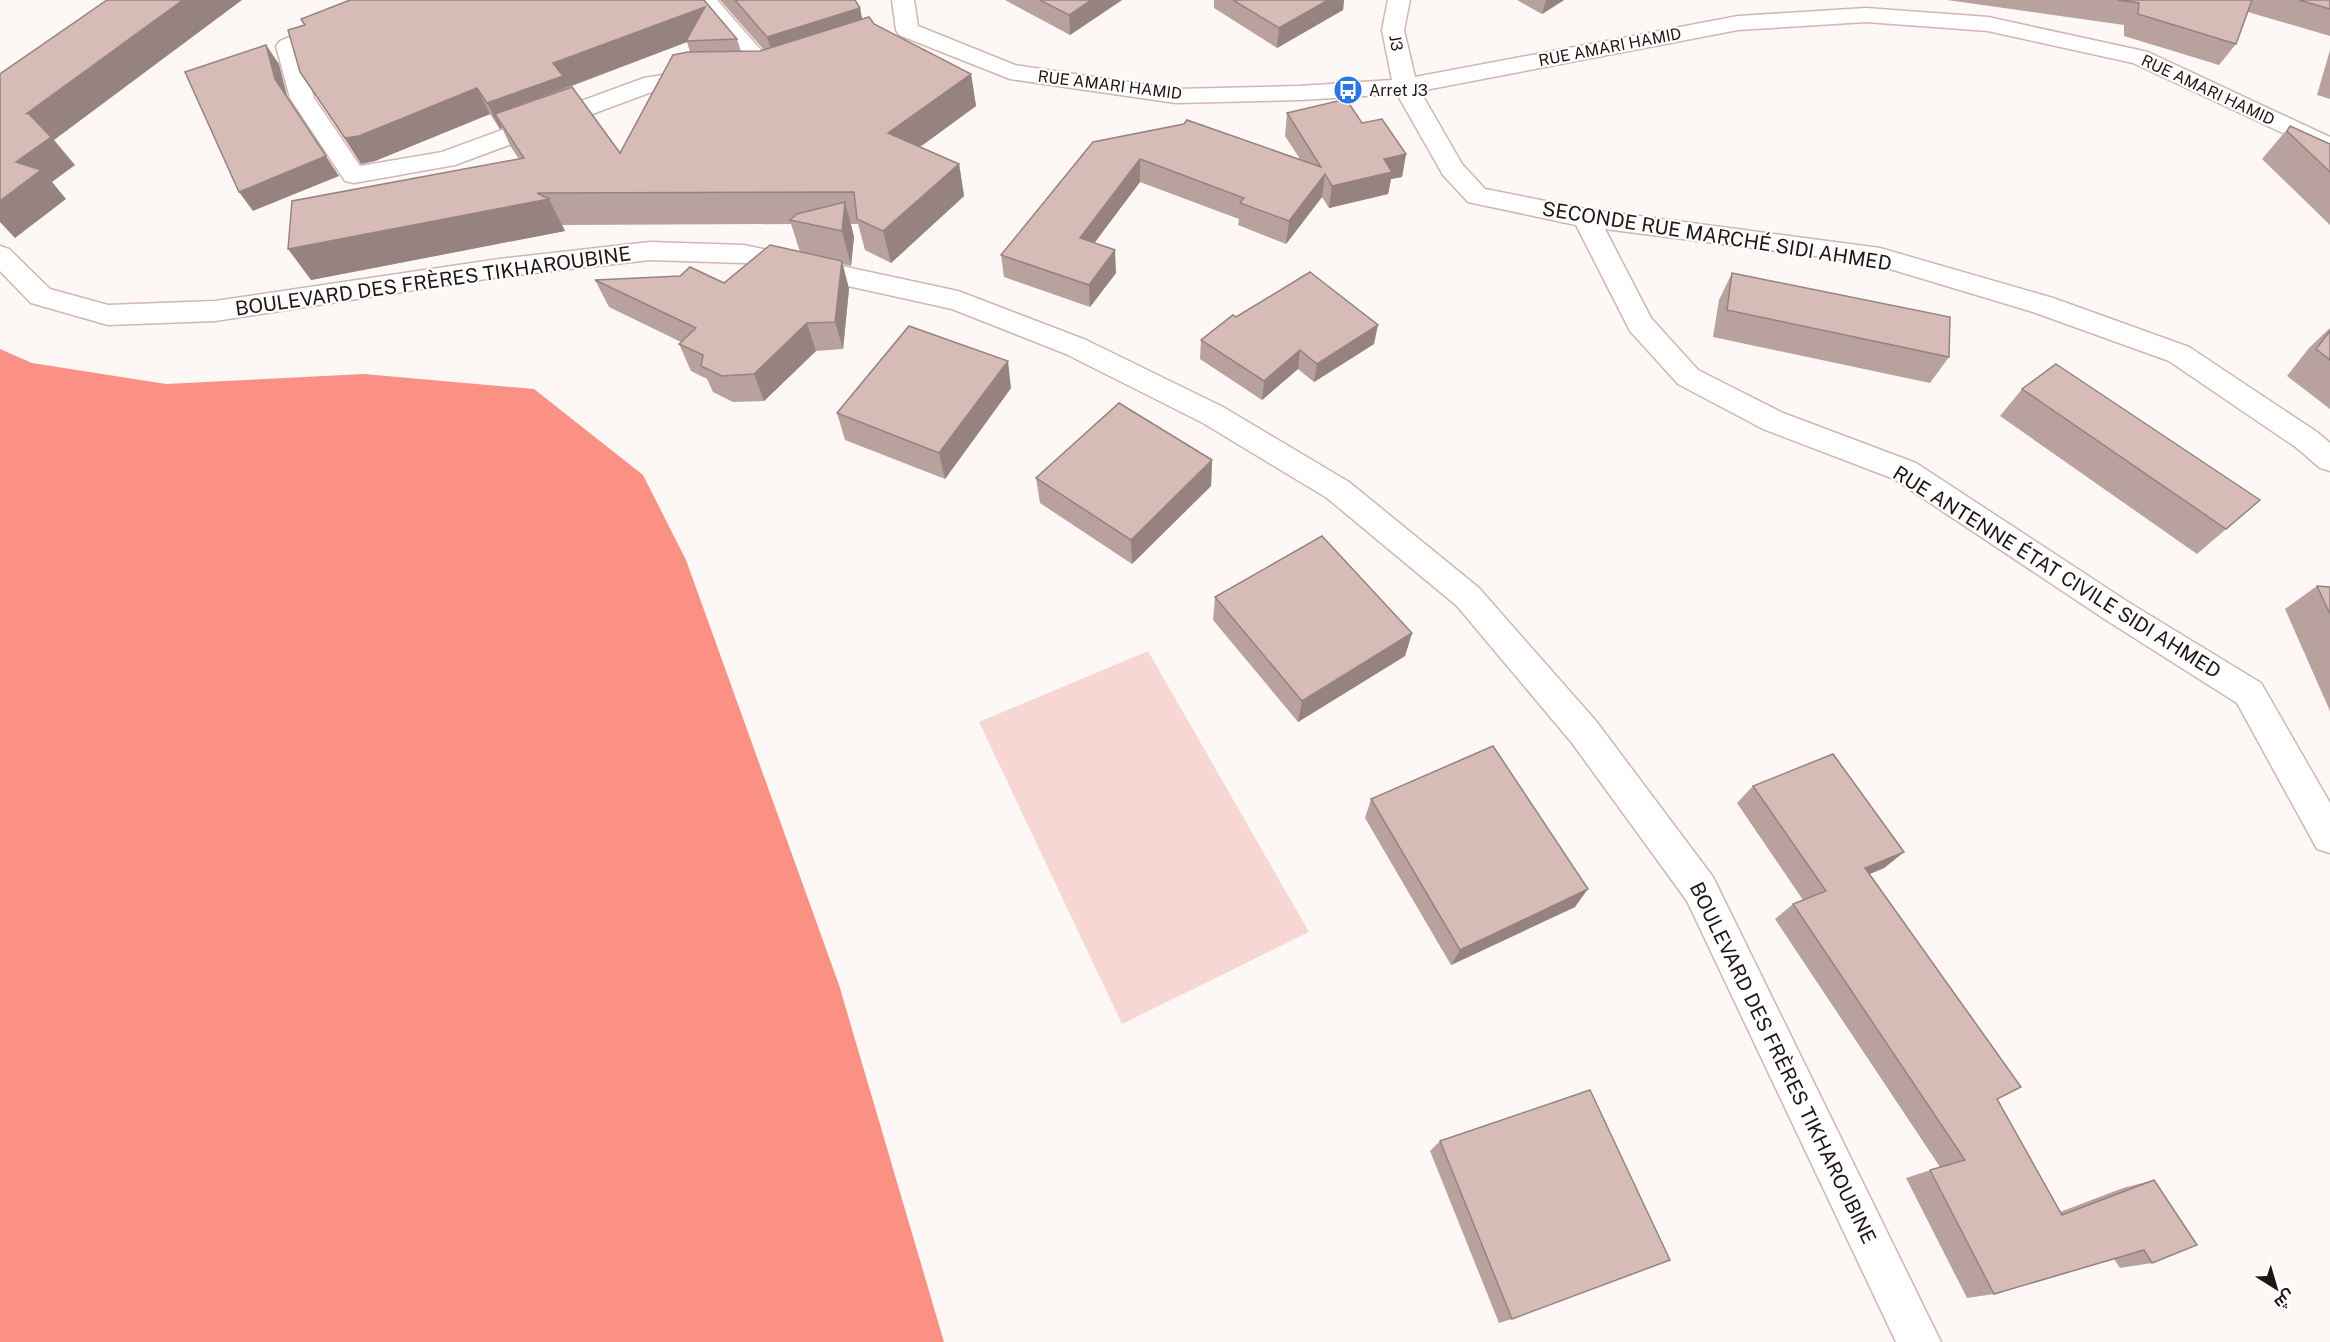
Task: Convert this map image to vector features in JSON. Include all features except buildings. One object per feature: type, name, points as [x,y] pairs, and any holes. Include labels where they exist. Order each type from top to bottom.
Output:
[{"type":"street","points":[[401,0],[288,46],[302,98],[354,175],[446,159],[652,83],[699,75],[769,74],[801,64]]},
{"type":"street","points":[[705,0],[769,74]]},
{"type":"street","name":"RUE AMARI HAMID","points":[[903,0],[897,34],[1010,72],[1176,96],[1300,93],[1405,86],[1738,23],[1866,15],[1988,24],[2140,57],[2330,147]]},
{"type":"street","name":"J3","points":[[1399,0],[1392,30],[1405,86]]},
{"type":"street","name":"SECONDE RUE MARCHÉ SIDI AHMED","points":[[1405,86],[1452,169],[1477,196],[1586,218],[1871,254],[2043,305],[2179,354],[2307,440],[2330,460]]},
{"type":"street","name":"RUE ANTENNE ÉTAT CIVILE SIDI AHMED","points":[[1586,218],[1640,324],[1688,378],[1773,422],[1905,471],[2117,611],[2249,693],[2330,837]]},
{"type":"street","name":"BOULEVARD DES FRÈRES TIKHAROUBINE","points":[[0,255],[41,296],[108,315],[215,311],[499,268],[650,251],[744,254],[958,302],[1076,347],[1213,415],[1338,489],[1468,597],[1584,732],[1700,889],[1919,1342]]},
{"type":"shaded area","points":[[0,349],[32,363],[166,384],[364,374],[534,389],[643,475],[686,560],[839,985],[944,1342],[0,1342]]},
{"type":"shaded area","points":[[1148,651],[1309,932],[1122,1024],[979,722]]},
{"type":"place","name":"Arret J3","points":[[1348,90]]}]
